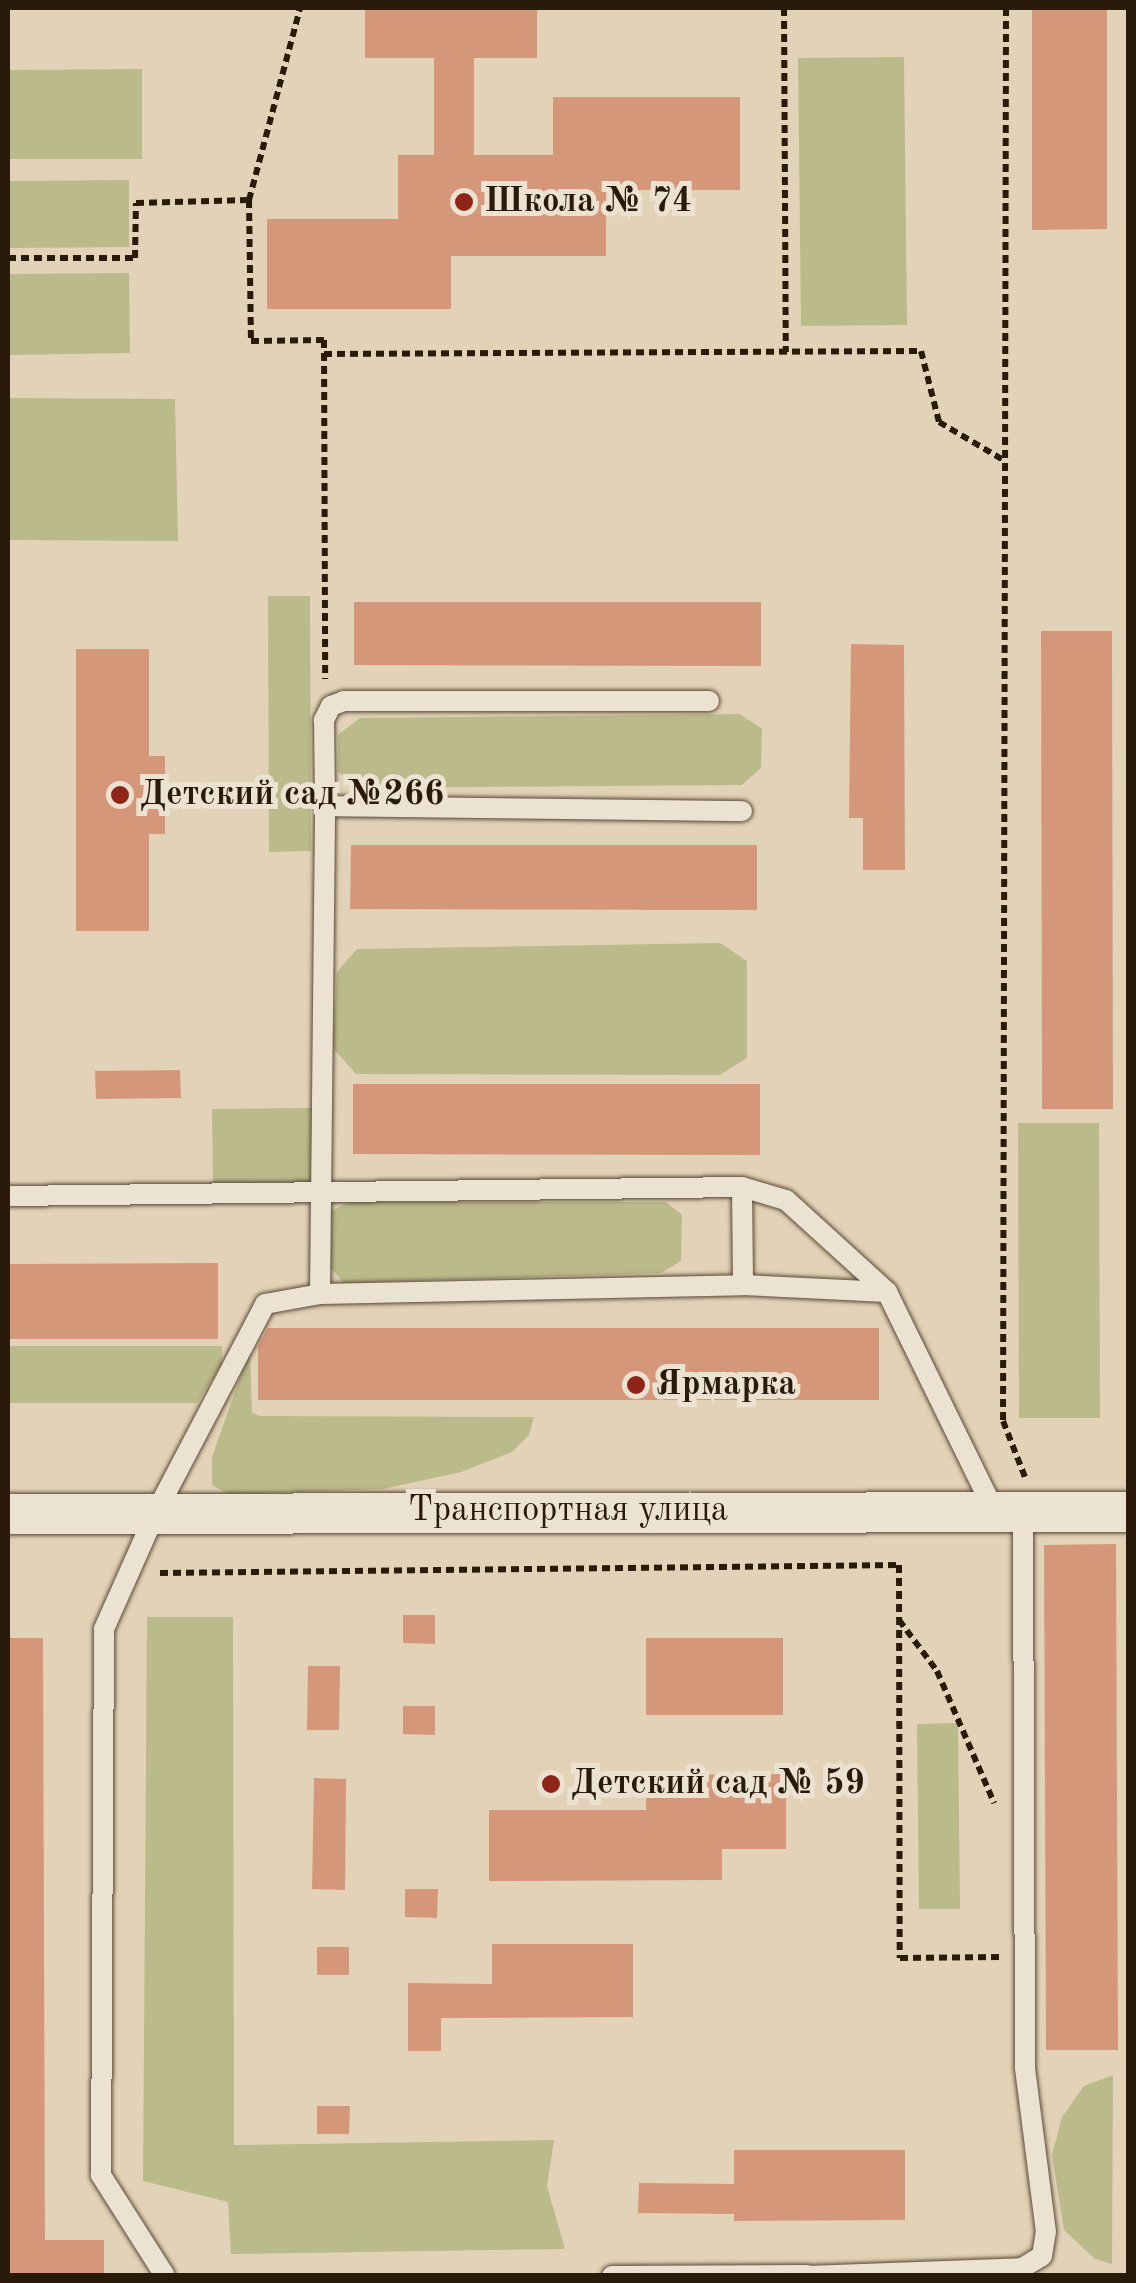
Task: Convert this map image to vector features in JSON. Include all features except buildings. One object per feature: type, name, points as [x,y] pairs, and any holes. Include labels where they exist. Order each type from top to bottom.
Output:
[{"type":"street","name":"Транспортная улица","points":[[8,1514],[1128,1512]]},
{"type":"lane","points":[[320,1294],[324,720],[331,706],[344,702],[709,702]]},
{"type":"lane","points":[[325,806],[742,811]]},
{"type":"lane","points":[[742,1187],[744,1285]]},
{"type":"lane","points":[[8,1196],[321,1189],[742,1187],[786,1200],[887,1292],[1018,1510],[1025,2068],[1046,2232],[1042,2256],[1022,2268],[612,2276]]},
{"type":"lane","points":[[165,2276],[101,2175],[104,1629],[156,1512],[264,1304],[320,1294],[744,1285],[887,1292]]},
{"type":"path","points":[[300,8],[249,200],[251,341],[324,340],[324,720]]},
{"type":"path","points":[[784,8],[786,352]]},
{"type":"path","points":[[1006,8],[1003,1421],[1018,1510]]},
{"type":"path","points":[[8,258],[135,258],[136,203],[249,200]]},
{"type":"path","points":[[324,354],[921,351],[939,422],[1005,460]]},
{"type":"path","points":[[129,1573],[898,1565],[900,1958],[1024,1957]]},
{"type":"path","points":[[898,1619],[936,1671],[1024,1870]]},
{"type":"shaded area","points":[[904,57],[907,325],[801,326],[798,58]]},
{"type":"shaded area","points":[[142,69],[142,159],[8,159],[8,70]]},
{"type":"shaded area","points":[[129,180],[129,247],[10,248],[10,181]]},
{"type":"shaded area","points":[[129,273],[130,353],[10,355],[9,274]]},
{"type":"shaded area","points":[[8,398],[175,399],[178,541],[8,540]]},
{"type":"shaded area","points":[[268,596],[310,596],[311,851],[269,852]]},
{"type":"shaded area","points":[[740,714],[762,729],[761,768],[742,785],[362,788],[338,772],[338,735],[360,718]]},
{"type":"shaded area","points":[[720,943],[747,961],[747,1058],[720,1075],[356,1074],[333,1048],[337,972],[357,949]]},
{"type":"shaded area","points":[[313,1108],[314,1182],[213,1183],[212,1109]]},
{"type":"shaded area","points":[[1018,1123],[1099,1123],[1100,1418],[1019,1418]]},
{"type":"shaded area","points":[[350,1202],[666,1202],[682,1215],[681,1261],[661,1273],[344,1283],[330,1267],[331,1211]]},
{"type":"shaded area","points":[[8,1346],[222,1346],[222,1364],[197,1403],[8,1403]]},
{"type":"shaded area","points":[[250,1349],[252,1413],[260,1416],[534,1417],[529,1435],[512,1452],[461,1472],[383,1489],[228,1494],[212,1485],[212,1457]]},
{"type":"shaded area","points":[[147,1617],[233,1617],[234,2145],[554,2140],[547,2186],[565,2249],[231,2254],[228,2202],[143,2181]]},
{"type":"shaded area","points":[[958,1723],[960,1909],[919,1909],[917,1724]]},
{"type":"shaded area","points":[[1113,2075],[1112,2264],[1095,2259],[1064,2230],[1052,2155],[1062,2117],[1084,2086]]},
{"type":"place","name":"Школа № 74","points":[[464,202]]},
{"type":"place","name":"Детский сад №266","points":[[120,795]]},
{"type":"place","name":"Ярмарка","points":[[636,1385]]},
{"type":"place","name":"Детский сад № 59","points":[[551,1784]]}]
